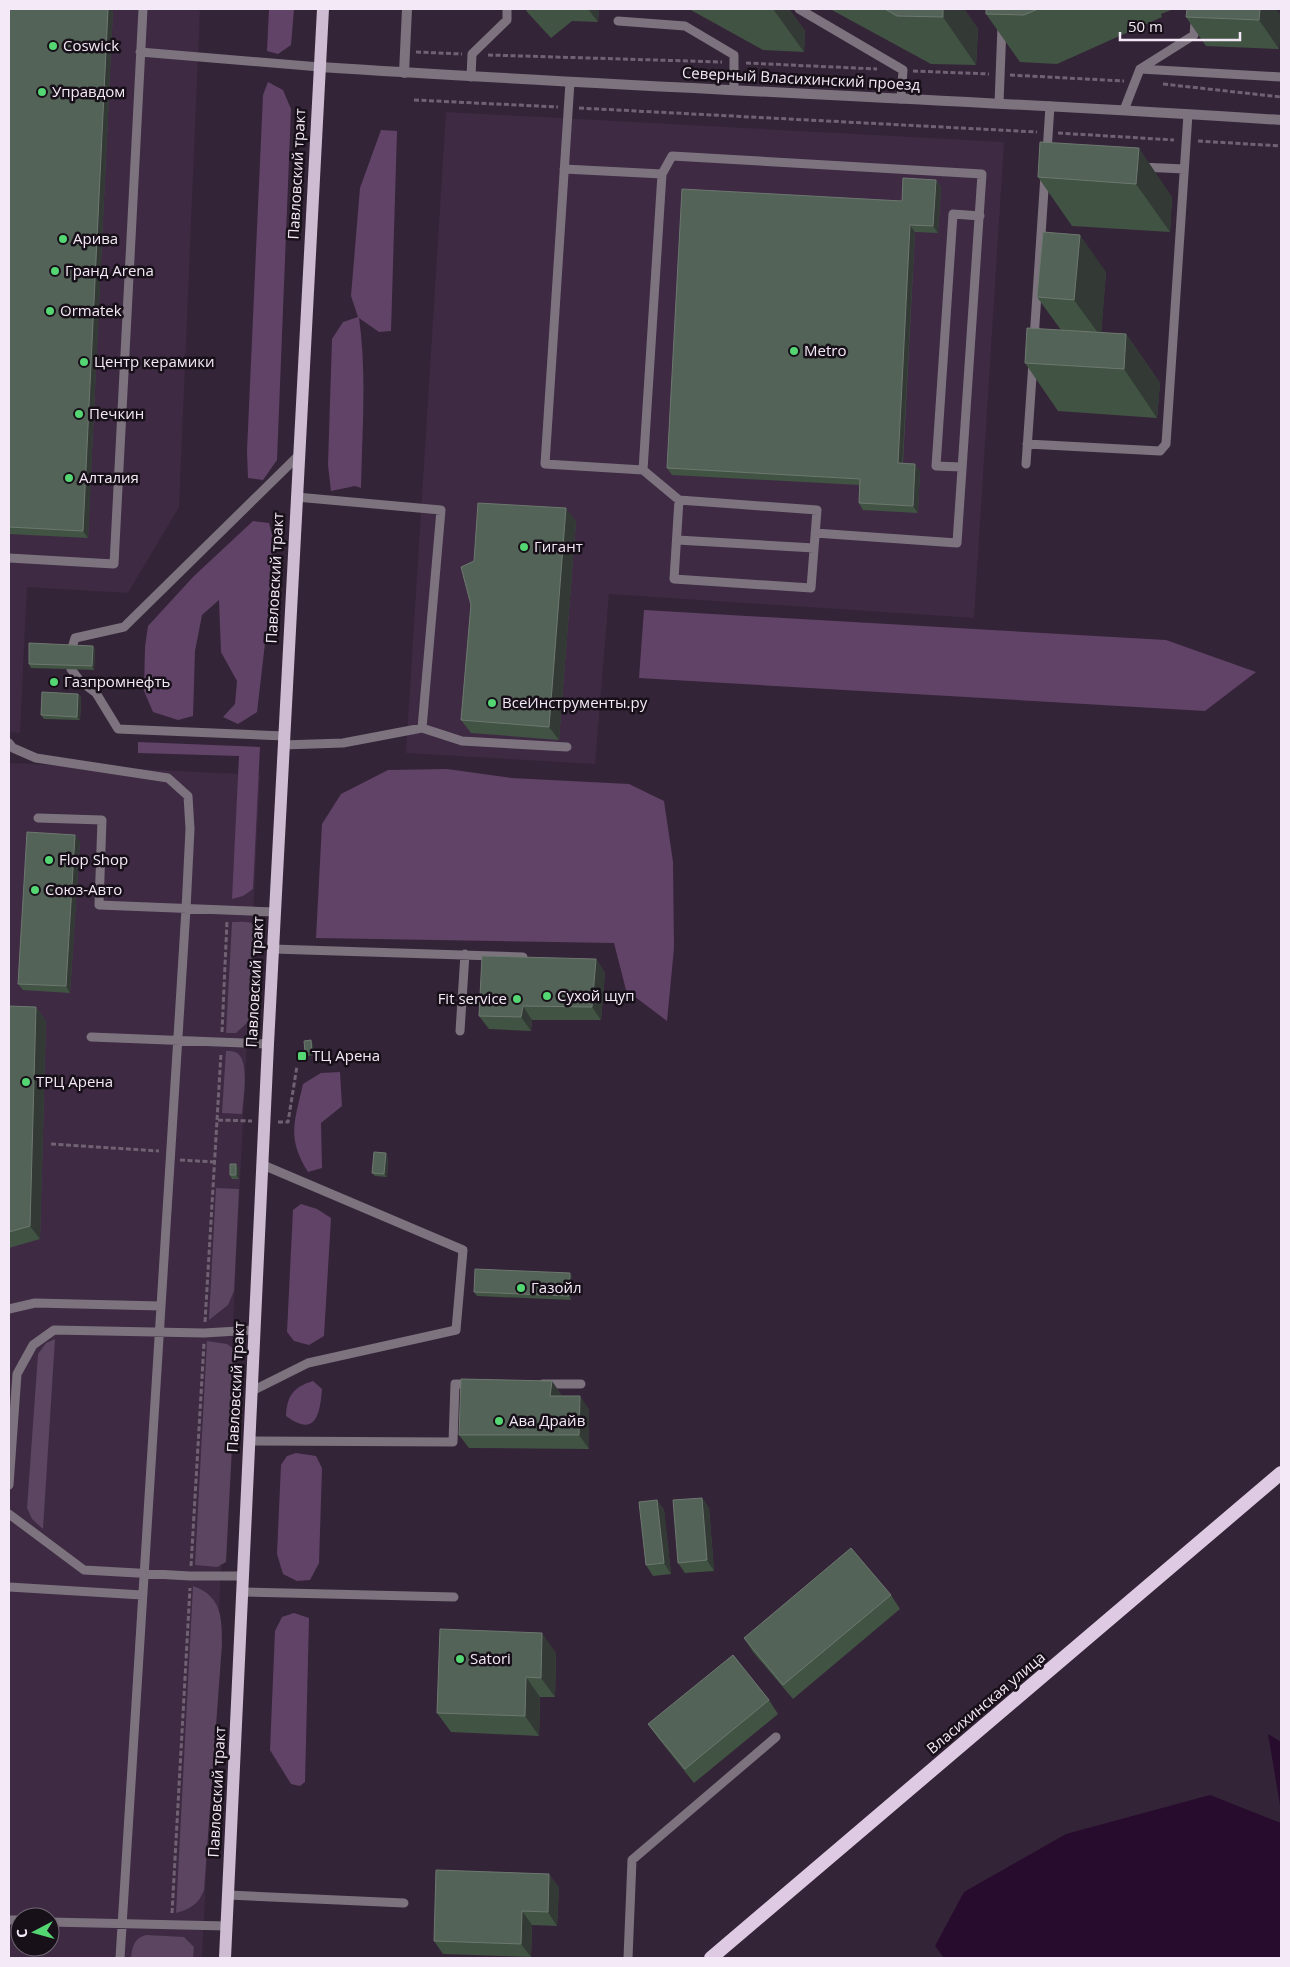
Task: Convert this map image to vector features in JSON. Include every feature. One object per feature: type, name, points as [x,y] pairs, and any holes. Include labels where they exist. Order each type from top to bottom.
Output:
[{"type":"highway","name":"Власихинская улица","points":[[711,1958],[1281,1473]]},
{"type":"main road","name":"Павловский тракт","points":[[225,1958],[283,740],[323,9]]},
{"type":"street","points":[[404,73],[407,9]]},
{"type":"street","name":"Северный Власихинский проезд","points":[[320,67],[471,77],[999,103],[1281,120]]},
{"type":"lane","points":[[9,558],[114,564],[143,9]]},
{"type":"lane","points":[[471,77],[472,54],[507,20],[507,9]]},
{"type":"lane","points":[[799,9],[903,70],[901,99]]},
{"type":"lane","points":[[1124,110],[1140,69],[1194,35],[1196,9]]},
{"type":"lane","points":[[999,103],[1002,19]]},
{"type":"lane","points":[[618,21],[685,26],[734,56],[734,90]]},
{"type":"lane","points":[[140,52],[320,67]]},
{"type":"lane","points":[[1140,69],[1281,77]]},
{"type":"lane","points":[[570,82],[545,464],[643,470],[679,500],[817,510],[811,588],[674,579],[679,500]]},
{"type":"lane","points":[[1034,346],[1050,106]]},
{"type":"lane","points":[[1027,444],[1160,451],[1166,444],[1188,114]]},
{"type":"lane","points":[[643,470],[662,174],[672,156],[982,174],[957,543],[816,533]]},
{"type":"lane","points":[[1135,166],[1184,169]]},
{"type":"lane","points":[[564,169],[662,174]]},
{"type":"lane","points":[[962,468],[936,466],[952,224],[953,214],[980,216]]},
{"type":"lane","points":[[1026,464],[1033,356]]},
{"type":"lane","points":[[72,648],[75,638],[124,627],[298,456]]},
{"type":"lane","points":[[296,498],[441,510],[422,728]]},
{"type":"lane","points":[[677,540],[814,548]]},
{"type":"lane","points":[[71,669],[80,681],[96,693],[118,728],[343,743],[422,728],[462,741],[567,747]]},
{"type":"lane","points":[[9,743],[13,748],[36,758],[168,778],[188,796],[190,829],[186,909],[120,1958]]},
{"type":"lane","points":[[38,818],[102,820],[99,905],[275,912]]},
{"type":"lane","points":[[273,949],[465,954],[530,958]]},
{"type":"lane","points":[[460,1031],[465,954]]},
{"type":"lane","points":[[91,1037],[268,1044]]},
{"type":"lane","points":[[252,1391],[308,1363],[456,1330],[463,1250],[263,1165]]},
{"type":"lane","points":[[9,1309],[35,1303],[161,1306]]},
{"type":"lane","points":[[9,1485],[17,1374],[33,1344],[54,1330],[204,1333],[255,1330]]},
{"type":"lane","points":[[250,1440],[453,1442],[455,1384],[484,1384]]},
{"type":"lane","points":[[532,1384],[581,1384]]},
{"type":"lane","points":[[9,1514],[84,1570],[190,1576],[243,1576]]},
{"type":"lane","points":[[9,1587],[142,1595]]},
{"type":"lane","points":[[242,1592],[454,1597]]},
{"type":"lane","points":[[628,1958],[632,1860],[776,1737]]},
{"type":"lane","points":[[228,1895],[404,1904]]},
{"type":"lane","points":[[60,1922],[227,1926]]},
{"type":"path","points":[[416,52],[734,63],[1135,81],[1281,97]]},
{"type":"path","points":[[414,100],[1048,132],[1281,146]]},
{"type":"path","points":[[171,1925],[228,910]]},
{"type":"path","points":[[51,1144],[171,1151],[175,1159],[215,1162]]},
{"type":"shaded area","points":[[9,9],[200,9],[179,507],[128,593],[27,587],[20,733],[9,732]]},
{"type":"shaded area","points":[[269,9],[294,9],[291,45],[278,54],[267,51]]},
{"type":"shaded area","points":[[268,82],[283,90],[291,109],[277,460],[263,480],[248,478],[247,451],[263,95]]},
{"type":"shaded area","points":[[446,112],[1004,142],[974,618],[609,594],[595,764],[406,753]]},
{"type":"shaded area","points":[[381,130],[397,131],[391,331],[379,332],[359,318],[363,360],[361,488],[355,486],[331,491],[328,465],[332,339],[343,322],[358,317],[351,296],[360,188]]},
{"type":"shaded area","points":[[253,521],[269,523],[276,549],[257,712],[238,724],[223,717],[235,704],[237,681],[221,652],[219,600],[202,615],[195,651],[193,716],[178,720],[153,712],[144,691],[145,647],[148,626],[194,576]]},
{"type":"shaded area","points":[[644,610],[1166,640],[1256,672],[1205,711],[639,678]]},
{"type":"shaded area","points":[[138,742],[260,747],[253,889],[243,896],[232,899],[239,756],[138,753]]},
{"type":"shaded area","points":[[9,763],[260,775],[202,1958],[9,1958]]},
{"type":"shaded area","points":[[447,769],[511,778],[629,784],[664,801],[673,862],[674,948],[667,1021],[626,990],[614,943],[316,938],[322,824],[341,794],[388,770]]},
{"type":"shaded area","points":[[232,922],[249,922],[257,927],[253,1011],[249,1021],[236,1033],[226,1033]]},
{"type":"shaded area","points":[[226,1051],[237,1053],[241,1057],[243,1064],[245,1082],[242,1114],[222,1113]]},
{"type":"shaded area","points":[[340,1072],[342,1106],[321,1123],[322,1168],[308,1172],[297,1149],[294,1129],[303,1084],[321,1073]]},
{"type":"shaded area","points":[[216,1188],[239,1189],[234,1291],[228,1305],[209,1320]]},
{"type":"shaded area","points":[[301,1204],[317,1209],[331,1218],[324,1336],[309,1345],[294,1341],[287,1332],[293,1210]]},
{"type":"shaded area","points":[[55,1339],[43,1529],[32,1519],[27,1508],[38,1354],[46,1343]]},
{"type":"shaded area","points":[[207,1341],[227,1344],[237,1351],[226,1562],[217,1567],[195,1565]]},
{"type":"shaded area","points":[[313,1381],[322,1389],[320,1407],[314,1420],[310,1424],[304,1425],[286,1416],[288,1403],[296,1389]]},
{"type":"shaded area","points":[[296,1453],[316,1456],[322,1468],[319,1563],[310,1580],[297,1581],[283,1574],[277,1554],[281,1465],[287,1456]]},
{"type":"shaded area","points":[[193,1586],[203,1590],[215,1602],[222,1625],[222,1644],[204,1890],[193,1905],[186,1910],[176,1913]]},
{"type":"shaded area","points":[[294,1613],[309,1618],[305,1782],[300,1786],[291,1784],[270,1750],[275,1631],[282,1617]]},
{"type":"shaded area","points":[[1268,1734],[1281,1742],[1281,1811]]},
{"type":"shaded area","points":[[1210,1795],[1281,1823],[1281,1958],[944,1958],[935,1946],[964,1892],[1066,1834]]},
{"type":"shaded area","points":[[146,1935],[184,1937],[194,1947],[193,1958],[131,1958],[134,1944],[139,1938]]},
{"type":"building","name":"Гранд Arena","points":[[9,9],[108,9],[83,531],[9,527]]},
{"type":"building","points":[[885,9],[943,9],[943,17],[897,16]]},
{"type":"building","points":[[986,9],[1038,9],[1024,15],[986,14]]},
{"type":"building","points":[[1187,9],[1260,9],[1259,20],[1186,17]]},
{"type":"building","points":[[1040,142],[1139,148],[1136,184],[1038,177]]},
{"type":"building","name":"Metro","points":[[903,178],[936,180],[933,226],[910,225],[898,463],[915,464],[913,506],[859,503],[860,479],[667,468],[682,189],[902,201]]},
{"type":"building","points":[[1043,232],[1080,235],[1074,300],[1037,297]]},
{"type":"building","points":[[1027,328],[1126,334],[1124,369],[1025,363]]},
{"type":"building","points":[[478,503],[566,508],[549,727],[461,720],[471,605],[461,567],[474,561]]},
{"type":"building","points":[[29,643],[93,646],[92,666],[29,664]]},
{"type":"building","points":[[42,692],[78,694],[77,717],[41,715]]},
{"type":"building","points":[[27,832],[75,835],[66,986],[18,984]]},
{"type":"building","name":"Сухой щуп","points":[[482,956],[596,959],[592,1007],[523,1006],[521,1017],[479,1016]]},
{"type":"building","name":"ТРЦ Арена","points":[[9,1006],[36,1007],[30,1226],[9,1232]]},
{"type":"building","points":[[311,1040],[312,1052],[305,1052],[304,1041]]},
{"type":"building","points":[[374,1152],[386,1153],[384,1174],[372,1173]]},
{"type":"building","points":[[230,1164],[236,1164],[236,1175],[230,1175]]},
{"type":"building","points":[[475,1269],[570,1273],[569,1296],[474,1292]]},
{"type":"building","points":[[461,1379],[552,1381],[550,1396],[580,1396],[579,1435],[459,1435]]},
{"type":"building","points":[[702,1498],[707,1560],[678,1563],[673,1500]]},
{"type":"building","points":[[657,1500],[664,1563],[646,1565],[639,1502]]},
{"type":"building","points":[[851,1548],[891,1595],[783,1685],[744,1638]]},
{"type":"building","points":[[440,1629],[542,1633],[541,1678],[526,1677],[525,1716],[437,1713]]},
{"type":"building","points":[[733,1655],[769,1700],[685,1769],[648,1724]]},
{"type":"building","points":[[436,1870],[549,1874],[548,1912],[522,1911],[521,1944],[434,1941]]},
{"type":"place","name":"Coswick","points":[[53,46]]},
{"type":"place","name":"Управдом","points":[[42,92]]},
{"type":"place","name":"Арива","points":[[63,239]]},
{"type":"place","name":"Гранд Arena","points":[[55,271]]},
{"type":"place","name":"Ormatek","points":[[50,311]]},
{"type":"place","name":"Metro","points":[[794,351]]},
{"type":"place","name":"Центр керамики","points":[[84,362]]},
{"type":"place","name":"Печкин","points":[[79,414]]},
{"type":"place","name":"Алталия","points":[[69,478]]},
{"type":"place","name":"Гигант","points":[[524,547]]},
{"type":"place","name":"Газпромнефть","points":[[54,682]]},
{"type":"place","name":"ВсеИнструменты.ру","points":[[492,703]]},
{"type":"place","name":"Flop Shop","points":[[49,860]]},
{"type":"place","name":"Союз-Авто","points":[[35,890]]},
{"type":"place","name":"Сухой щуп","points":[[547,996]]},
{"type":"place","name":"Fit service","points":[[517,999]]},
{"type":"place","name":"ТЦ Арена","points":[[302,1056]]},
{"type":"place","name":"ТРЦ Арена","points":[[26,1082]]},
{"type":"place","name":"Газойл","points":[[521,1288]]},
{"type":"place","name":"Ава Драйв","points":[[499,1421]]},
{"type":"place","name":"Satori","points":[[460,1659]]}]
